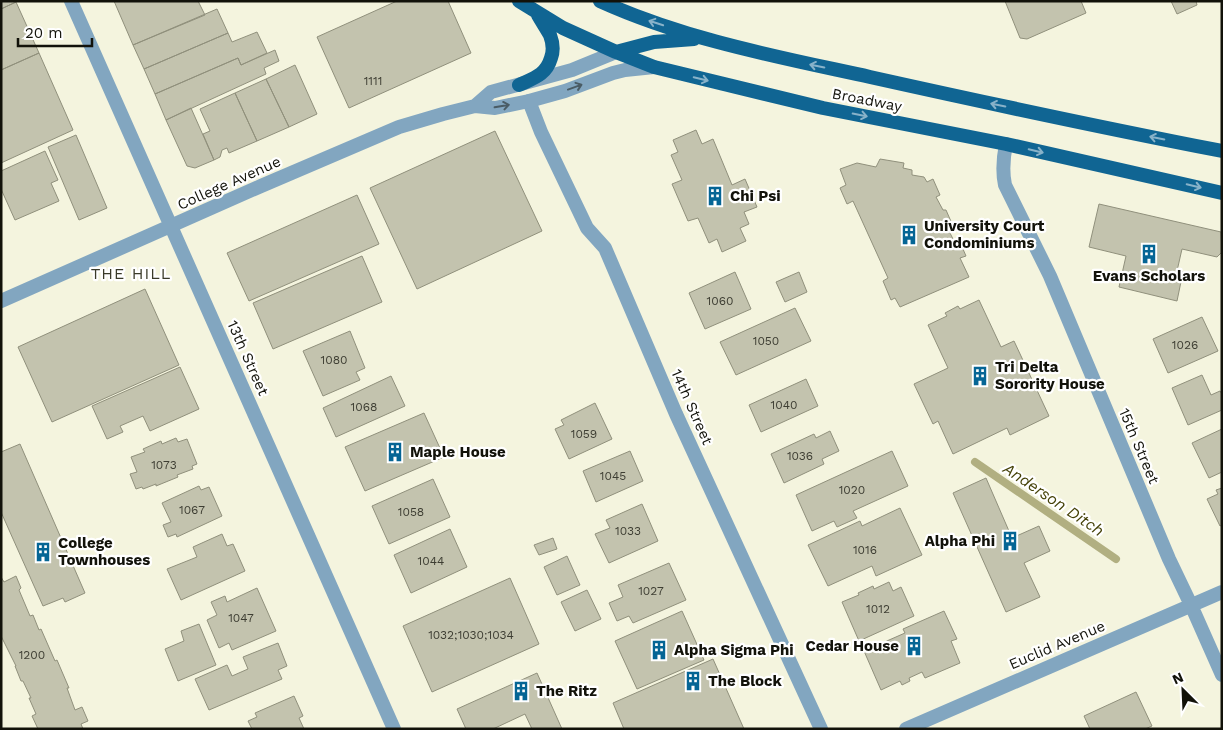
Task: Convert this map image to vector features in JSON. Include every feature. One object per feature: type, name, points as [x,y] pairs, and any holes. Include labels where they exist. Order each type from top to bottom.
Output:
[{"type":"main road","name":"Broadway","points":[[519,1],[563,28],[654,67],[823,108],[1006,144],[1222,192]]},
{"type":"main road","name":"Broadway","points":[[600,1],[631,15],[703,39],[806,64],[1222,151]]},
{"type":"main road","points":[[519,85],[546,70],[552,56],[552,43],[538,14]]},
{"type":"main road","points":[[616,52],[654,42],[703,39]]},
{"type":"street","name":"13th Street","points":[[72,1],[394,729]]},
{"type":"street","name":"College Avenue","points":[[474,106],[491,92],[572,70],[616,52]]},
{"type":"street","name":"College Avenue","points":[[1,301],[400,127],[474,106],[495,108],[529,101],[565,91],[613,73],[654,67]]},
{"type":"street","name":"14th Street","points":[[529,101],[541,132],[587,228],[605,248],[676,414],[822,729]]},
{"type":"street","name":"15th Street","points":[[1006,144],[1003,159],[1005,185],[1050,276],[1169,559],[1222,674]]},
{"type":"street","name":"Euclid Avenue","points":[[906,729],[1222,592]]},
{"type":"building","points":[[1,1],[16,1],[16,2],[1,9]]},
{"type":"building","points":[[114,1],[198,1],[205,15],[133,45]]},
{"type":"building","points":[[397,1],[448,1],[471,53],[349,108],[317,37]]},
{"type":"building","points":[[1005,1],[1081,1],[1086,13],[1027,39],[1020,38]]},
{"type":"building","points":[[1171,1],[1196,1],[1197,5],[1177,14]]},
{"type":"building","points":[[16,2],[39,53],[1,70],[1,9]]},
{"type":"building","points":[[217,9],[228,33],[144,69],[133,45]]},
{"type":"building","points":[[257,32],[267,53],[241,65],[238,58],[155,94],[144,69],[228,33],[232,42]]},
{"type":"building","points":[[275,50],[279,61],[264,68],[266,74],[166,120],[155,94],[238,58],[241,65]]},
{"type":"building","points":[[39,53],[73,130],[1,163],[1,70]]},
{"type":"building","points":[[295,65],[317,114],[289,127],[266,79]]},
{"type":"building","points":[[266,79],[289,127],[257,141],[235,93]]},
{"type":"building","points":[[235,93],[257,141],[229,153],[227,148],[222,150],[220,157],[214,160],[203,134],[210,131],[200,109]]},
{"type":"building","points":[[191,108],[214,160],[195,168],[187,166],[166,120]]},
{"type":"building","name":"Chi Psi","points":[[696,130],[702,144],[713,139],[732,185],[745,179],[757,207],[744,212],[749,224],[740,228],[746,241],[722,252],[717,239],[709,243],[698,218],[688,221],[672,184],[682,180],[671,155],[678,152],[673,140]]},
{"type":"building","points":[[495,131],[542,231],[417,289],[370,188]]},
{"type":"building","points":[[76,135],[107,208],[79,220],[48,147]]},
{"type":"building","points":[[45,151],[58,180],[51,183],[59,201],[15,220],[1,189],[1,171]]},
{"type":"building","name":"University Court Condominiums","points":[[880,159],[904,163],[903,168],[912,170],[912,175],[924,177],[927,182],[933,179],[940,195],[936,197],[943,210],[946,210],[953,226],[948,229],[955,243],[959,240],[966,256],[960,258],[969,277],[900,307],[895,298],[891,300],[883,281],[888,278],[853,201],[847,204],[840,188],[846,185],[840,169],[857,163],[876,167]]},
{"type":"building","points":[[357,195],[379,244],[249,301],[227,253]]},
{"type":"building","name":"Evans Scholars","points":[[1099,204],[1221,232],[1222,252],[1217,257],[1182,249],[1177,271],[1183,272],[1177,301],[1119,287],[1126,256],[1089,247]]},
{"type":"building","points":[[362,256],[382,302],[273,349],[253,303]]},
{"type":"building","points":[[735,272],[751,309],[705,329],[689,293]]},
{"type":"building","points":[[799,272],[807,292],[785,302],[776,282]]},
{"type":"building","points":[[145,289],[179,365],[52,422],[18,347]]},
{"type":"building","name":"Tri Delta Sorority House","points":[[979,300],[1001,347],[1014,341],[1049,416],[1010,435],[1007,428],[953,454],[938,421],[933,424],[914,384],[948,368],[928,325],[947,316],[945,313],[958,306],[960,309]]},
{"type":"building","points":[[795,308],[811,341],[736,375],[720,342]]},
{"type":"building","points":[[1202,317],[1218,351],[1168,373],[1153,339]]},
{"type":"building","points":[[350,331],[365,368],[356,372],[360,380],[323,396],[303,351]]},
{"type":"building","points":[[180,367],[199,409],[150,431],[143,416],[120,426],[123,432],[107,439],[92,406]]},
{"type":"building","points":[[1202,375],[1211,395],[1220,391],[1222,394],[1222,410],[1188,425],[1172,388]]},
{"type":"building","points":[[391,376],[405,406],[336,437],[323,408]]},
{"type":"building","points":[[806,379],[818,406],[761,432],[749,405]]},
{"type":"building","points":[[595,403],[612,439],[569,459],[555,429],[564,425],[561,420]]},
{"type":"building","name":"Maple House","points":[[424,413],[444,457],[365,491],[345,447]]},
{"type":"building","points":[[1222,429],[1222,472],[1209,478],[1192,443]]},
{"type":"building","points":[[830,431],[839,451],[822,459],[824,464],[784,483],[771,454],[814,434],[816,438]]},
{"type":"building","points":[[176,438],[178,442],[187,439],[197,464],[192,466],[193,469],[177,475],[178,477],[156,486],[156,484],[143,489],[142,487],[136,489],[130,474],[137,472],[131,457],[145,452],[143,449],[161,441],[162,444]]},
{"type":"building","name":"College Townhouses","points":[[20,444],[85,593],[65,602],[63,598],[43,606],[1,512],[1,452]]},
{"type":"building","points":[[630,451],[643,481],[596,502],[583,471]]},
{"type":"building","points":[[892,451],[908,486],[853,511],[857,518],[837,527],[834,521],[812,531],[796,495]]},
{"type":"building","name":"Alpha Phi","points":[[986,478],[1012,538],[1039,526],[1050,551],[1024,563],[1040,597],[1006,612],[953,493]]},
{"type":"building","points":[[433,479],[450,517],[389,544],[372,506]]},
{"type":"building","points":[[199,486],[201,490],[209,487],[222,516],[177,537],[176,534],[168,537],[163,525],[171,522],[162,503]]},
{"type":"building","points":[[1222,488],[1222,525],[1220,526],[1207,499],[1218,494],[1216,490]]},
{"type":"building","points":[[642,504],[658,541],[609,563],[595,534],[610,528],[606,520]]},
{"type":"building","points":[[900,508],[922,555],[876,576],[872,566],[828,586],[808,545],[860,521],[862,526]]},
{"type":"building","points":[[450,529],[467,567],[411,593],[394,555]]},
{"type":"building","points":[[222,534],[227,546],[233,544],[245,571],[181,600],[167,569],[197,557],[193,547]]},
{"type":"building","points":[[553,538],[557,549],[539,555],[534,545]]},
{"type":"building","points":[[567,556],[580,585],[557,595],[544,567]]},
{"type":"building","points":[[669,563],[686,600],[633,623],[629,616],[617,621],[609,603],[623,597],[618,585]]},
{"type":"building","name":"College Townhouses","points":[[16,576],[21,588],[19,590],[30,616],[33,615],[55,661],[57,660],[69,688],[67,688],[75,710],[82,707],[88,721],[81,724],[83,729],[38,729],[32,716],[36,714],[29,698],[31,698],[23,681],[21,681],[16,666],[1,636],[1,577],[4,582]]},
{"type":"building","points":[[510,578],[539,644],[432,692],[403,626]]},
{"type":"building","points":[[889,582],[893,591],[901,587],[914,616],[859,641],[842,602],[859,595],[858,593],[873,586],[874,589]]},
{"type":"building","points":[[257,588],[276,631],[232,650],[229,643],[219,648],[207,620],[217,615],[211,602],[225,596],[227,602]]},
{"type":"building","points":[[587,590],[601,619],[575,631],[561,602]]},
{"type":"building","name":"Alpha Sigma Phi","points":[[682,611],[704,660],[637,689],[615,641]]},
{"type":"building","name":"Cedar House","points":[[944,611],[957,639],[951,641],[960,663],[925,678],[922,672],[909,678],[910,681],[902,685],[900,681],[881,690],[864,651],[905,633],[903,629]]},
{"type":"building","points":[[199,624],[216,665],[178,681],[165,649],[184,641],[181,631]]},
{"type":"building","points":[[278,643],[287,666],[278,670],[282,679],[209,710],[195,679],[227,665],[232,676],[248,669],[243,657]]},
{"type":"building","name":"The Block","points":[[713,659],[744,729],[624,729],[613,703]]},
{"type":"building","name":"The Ritz","points":[[537,673],[562,729],[532,729],[525,714],[493,729],[466,729],[457,709]]},
{"type":"building","points":[[1136,692],[1152,726],[1145,729],[1090,729],[1084,716]]},
{"type":"building","points":[[294,696],[303,716],[299,718],[304,729],[252,729],[248,721],[257,717],[255,713]]},
{"type":"waterway","name":"Anderson Ditch","points":[[975,462],[1116,559]]},
{"type":"place","name":"Chi Psi","points":[[715,196]]},
{"type":"place","name":"University Court Condominiums","points":[[909,235]]},
{"type":"place","name":"Evans Scholars","points":[[1149,254]]},
{"type":"place","name":"Tri Delta Sorority House","points":[[980,376]]},
{"type":"place","name":"Maple House","points":[[395,452]]},
{"type":"place","name":"Alpha Phi","points":[[1010,541]]},
{"type":"place","name":"College Townhouses","points":[[43,552]]},
{"type":"place","name":"Cedar House","points":[[914,646]]},
{"type":"place","name":"Alpha Sigma Phi","points":[[659,650]]},
{"type":"place","name":"The Block","points":[[693,681]]},
{"type":"place","name":"The Ritz","points":[[521,691]]},
{"type":"district","name":"THE HILL","points":[[131,273]]}]
